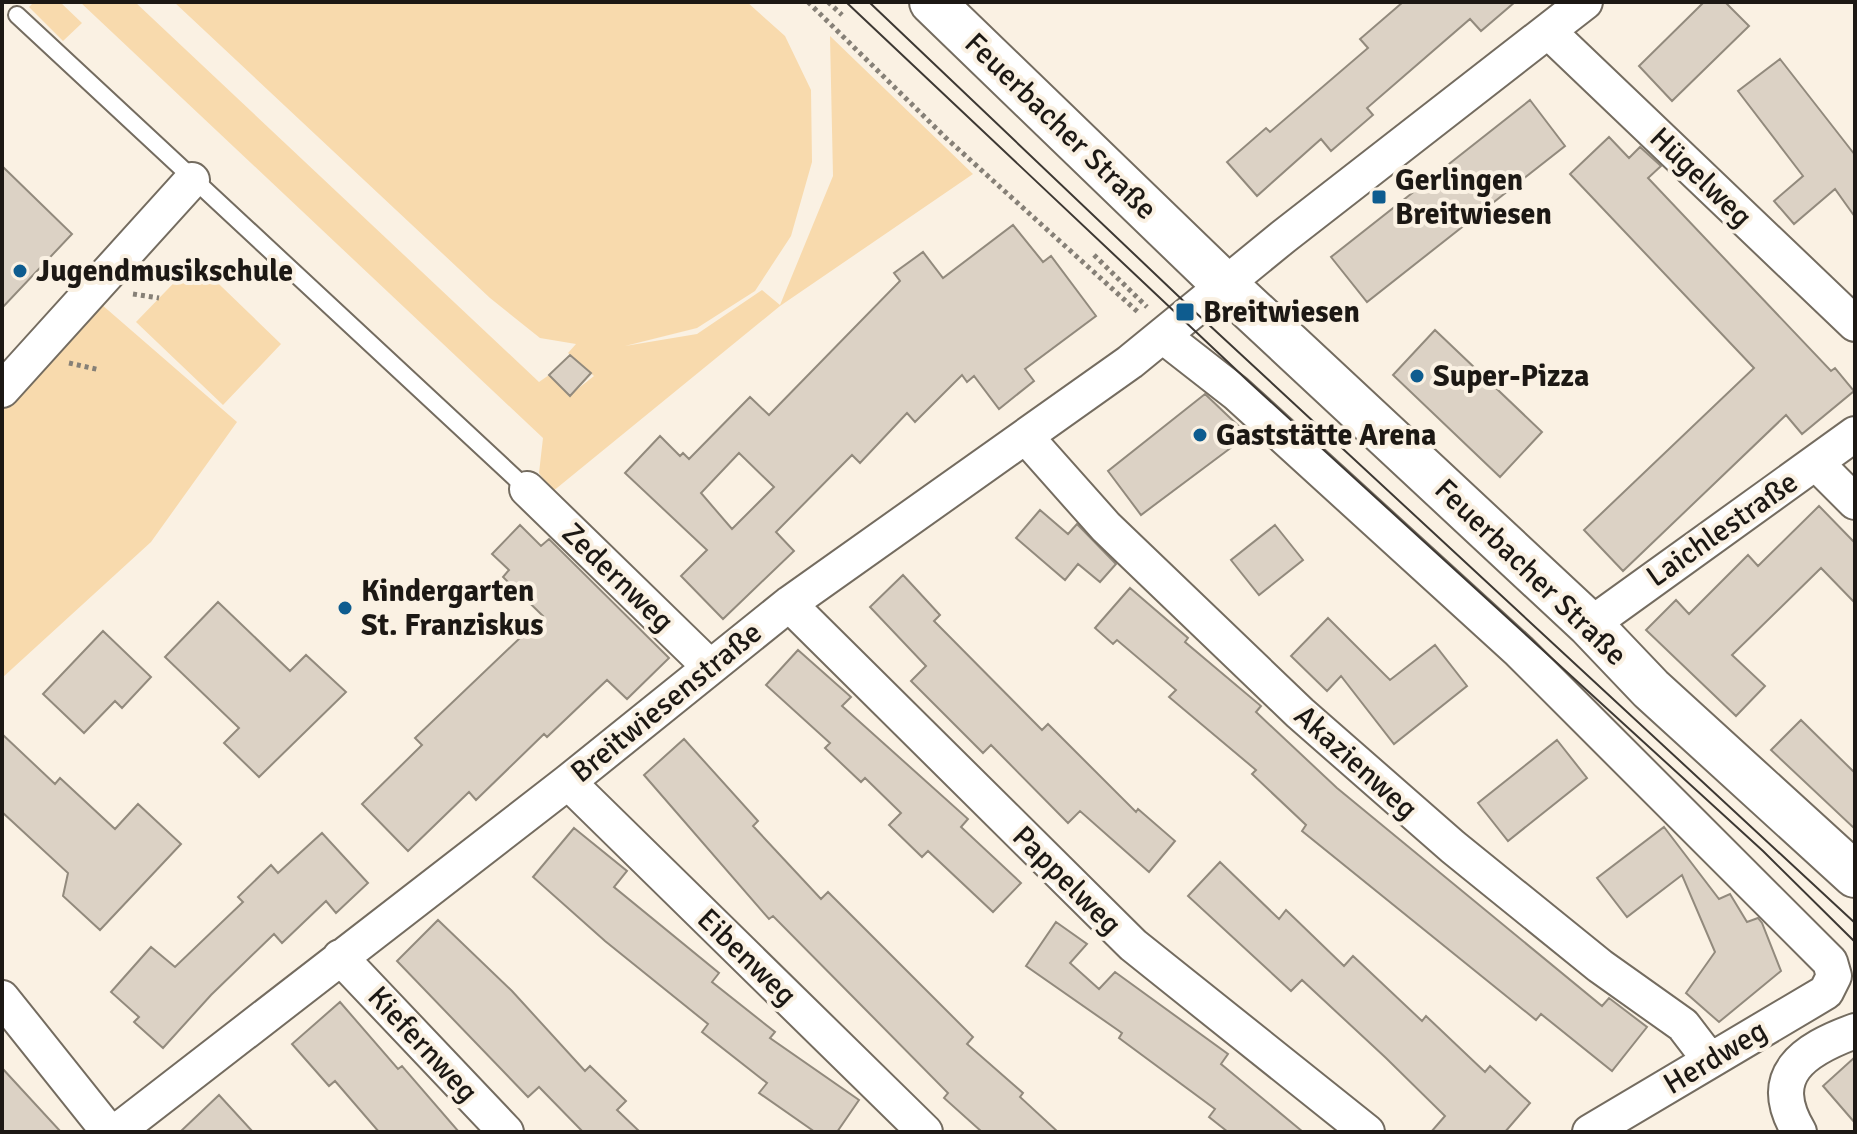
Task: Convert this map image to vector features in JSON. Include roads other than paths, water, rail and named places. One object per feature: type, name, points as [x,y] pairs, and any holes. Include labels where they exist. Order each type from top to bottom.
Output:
[{"type":"main road","name":"Feuerbacher Straße","points":[[932,2],[1225,285],[1590,625],[1651,689],[1855,875]]},
{"type":"street","name":"Breitwiesenstraße","points":[[116,1132],[568,782],[789,604],[1163,336],[1585,2]]},
{"type":"street","name":"Hügelweg","points":[[1548,31],[1855,324]]},
{"type":"street","points":[[2,390],[192,180]]},
{"type":"street","name":"Herdweg","points":[[1163,336],[1236,393],[1519,651],[1830,962],[1830,984],[1590,1132]]},
{"type":"street","name":"Laichlestraße","points":[[1590,625],[1855,434]]},
{"type":"street","name":"Akazienweg","points":[[1026,437],[1106,527],[1300,713],[1453,847],[1600,966],[1683,1025],[1709,1059]]},
{"type":"street","points":[[1816,463],[1855,502]]},
{"type":"street","name":"Zedernweg","points":[[527,489],[709,666]]},
{"type":"street","name":"Pappelweg","points":[[789,604],[1133,945],[1367,1132]]},
{"type":"street","name":"Eibenweg","points":[[568,782],[925,1132]]},
{"type":"street","name":"Kiefernweg","points":[[340,957],[506,1132]]},
{"type":"street","points":[[2,998],[109,1132]]},
{"type":"street","points":[[1799,1132],[1784,1105],[1785,1083],[1797,1063],[1835,1039],[1855,1031]]},
{"type":"lane","points":[[17,15],[527,489]]},
{"type":"tram line","points":[[846,2],[1247,380],[1763,851],[1855,942]]},
{"type":"tram line","points":[[869,2],[1194,311],[1855,923]]},
{"type":"place","name":"Gerlingen Breitwiesen","points":[[1379,197]]},
{"type":"place","name":"Jugendmusikschule","points":[[20,271]]},
{"type":"place","name":"Breitwiesen","points":[[1185,312]]},
{"type":"place","name":"Super-Pizza","points":[[1417,376]]},
{"type":"place","name":"Gaststätte Arena","points":[[1200,435]]},
{"type":"place","name":"Kindergarten St. Franziskus","points":[[345,608]]}]
